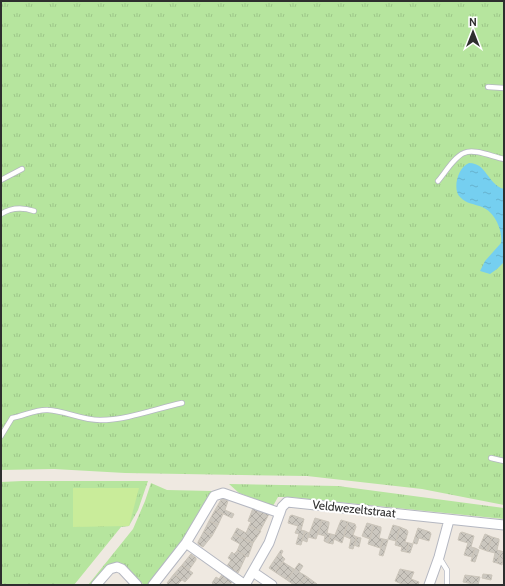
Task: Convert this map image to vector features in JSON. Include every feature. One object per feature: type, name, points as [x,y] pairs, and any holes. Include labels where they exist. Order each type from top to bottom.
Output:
[{"type":"street","points":[[153,585],[186,543],[214,496],[223,493],[280,513],[269,543],[245,585],[186,543]]},
{"type":"street","name":"Veldwezeltstraat","points":[[280,513],[282,507],[290,502],[504,525]]},
{"type":"street","points":[[429,585],[440,557],[449,520]]},
{"type":"street","points":[[96,585],[110,570],[117,567],[137,585]]},
{"type":"street","points":[[253,572],[272,585]]},
{"type":"lane","points":[[488,87],[504,88]]},
{"type":"lane","points":[[438,181],[464,153],[473,152],[504,159]]},
{"type":"lane","points":[[1,180],[22,169]]},
{"type":"lane","points":[[2,212],[19,208],[34,211]]},
{"type":"lane","points":[[1,436],[12,418],[35,411],[47,410],[75,417],[102,420],[143,413],[182,403]]},
{"type":"lane","points":[[491,458],[504,461]]},
{"type":"lane","points":[[440,557],[447,570],[447,585]]},
{"type":"green space","points":[[1,1],[504,1],[504,505],[422,489],[307,476],[125,473],[54,469],[1,470]]},
{"type":"green space","points":[[148,481],[138,510],[129,526],[121,527],[74,585],[1,585],[1,482]]},
{"type":"green space","points":[[151,483],[167,490],[212,491],[193,526],[151,585],[144,585],[123,565],[93,585],[88,585],[133,529]]},
{"type":"green space","points":[[229,484],[338,486],[504,508],[504,519],[289,497],[278,497],[273,506],[239,493]]},
{"type":"green space","points":[[73,488],[139,488],[129,526],[73,527]]},
{"type":"water","points":[[469,163],[480,166],[494,183],[504,189],[504,262],[490,274],[480,271],[485,261],[501,243],[501,233],[497,222],[487,209],[465,201],[460,197],[456,189],[459,173],[465,165]]},
{"type":"building","points":[[222,498],[228,501],[225,510],[234,514],[232,518],[215,510]]},
{"type":"building","points":[[253,508],[269,514],[260,531],[249,526],[251,522],[248,521]]},
{"type":"building","points":[[215,510],[223,514],[218,525],[209,521]]},
{"type":"building","points":[[292,515],[304,519],[301,530],[305,531],[301,545],[296,544],[299,534],[295,533],[298,526],[288,523],[290,516]]},
{"type":"building","points":[[315,518],[322,520],[316,539],[308,537]]},
{"type":"building","points":[[322,520],[329,522],[327,533],[331,534],[328,543],[324,541],[325,536],[318,534]]},
{"type":"building","points":[[341,520],[348,522],[342,543],[334,539],[333,544],[328,543],[331,534],[335,535]]},
{"type":"building","points":[[209,521],[218,525],[212,536],[204,531]]},
{"type":"building","points":[[348,522],[355,524],[356,527],[353,535],[357,537],[353,549],[349,548],[351,539],[344,536]]},
{"type":"building","points":[[367,523],[374,525],[370,539],[362,536]]},
{"type":"building","points":[[374,525],[381,527],[379,538],[383,539],[380,548],[368,544]]},
{"type":"building","points":[[393,525],[400,527],[396,541],[388,539]]},
{"type":"building","points":[[249,526],[261,531],[253,543],[234,534],[237,528],[246,533]]},
{"type":"building","points":[[400,527],[408,532],[405,542],[409,543],[406,552],[401,551],[402,547],[395,545]]},
{"type":"building","points":[[418,528],[430,532],[431,534],[429,541],[419,538],[417,544],[413,543]]},
{"type":"building","points":[[204,531],[212,536],[203,547],[198,544],[198,542]]},
{"type":"building","points":[[305,531],[309,533],[307,542],[302,540]]},
{"type":"building","points":[[462,532],[474,536],[471,547],[475,548],[472,557],[464,555],[468,543],[458,540],[460,533]]},
{"type":"building","points":[[234,534],[253,543],[248,557],[237,551],[240,544],[231,539]]},
{"type":"building","points":[[485,534],[492,537],[487,551],[479,548]]},
{"type":"building","points":[[357,537],[361,538],[359,547],[354,545]]},
{"type":"building","points":[[492,537],[499,539],[497,550],[501,551],[497,563],[493,562],[495,553],[487,551]]},
{"type":"building","points":[[383,539],[388,540],[383,556],[379,555]]},
{"type":"building","points":[[409,543],[413,544],[410,553],[406,552]]},
{"type":"building","points":[[475,548],[479,550],[475,562],[471,561]]},
{"type":"building","points":[[281,550],[283,551],[281,555],[285,559],[275,572],[269,568]]},
{"type":"building","points":[[237,551],[246,556],[238,573],[227,566],[231,560],[228,558],[232,552],[234,554]]},
{"type":"building","points":[[501,551],[504,552],[502,565],[497,563]]},
{"type":"building","points":[[191,554],[196,558],[196,560],[189,570],[182,565]]},
{"type":"building","points":[[283,562],[294,569],[287,580],[275,572]]},
{"type":"building","points":[[299,563],[303,566],[299,572],[306,576],[300,585],[294,585],[287,580]]},
{"type":"building","points":[[182,565],[193,573],[185,582],[174,574]]},
{"type":"building","points":[[400,569],[414,572],[411,579],[419,582],[418,585],[404,585],[395,581]]},
{"type":"building","points":[[223,573],[233,580],[230,585],[214,585],[212,583],[216,577],[219,579]]},
{"type":"building","points":[[174,574],[182,580],[177,585],[169,585],[167,583]]},
{"type":"building","points":[[483,574],[492,575],[491,580],[482,578]]},
{"type":"building","points":[[465,575],[480,577],[478,585],[463,582]]},
{"type":"building","points":[[306,576],[317,584],[300,585]]}]
